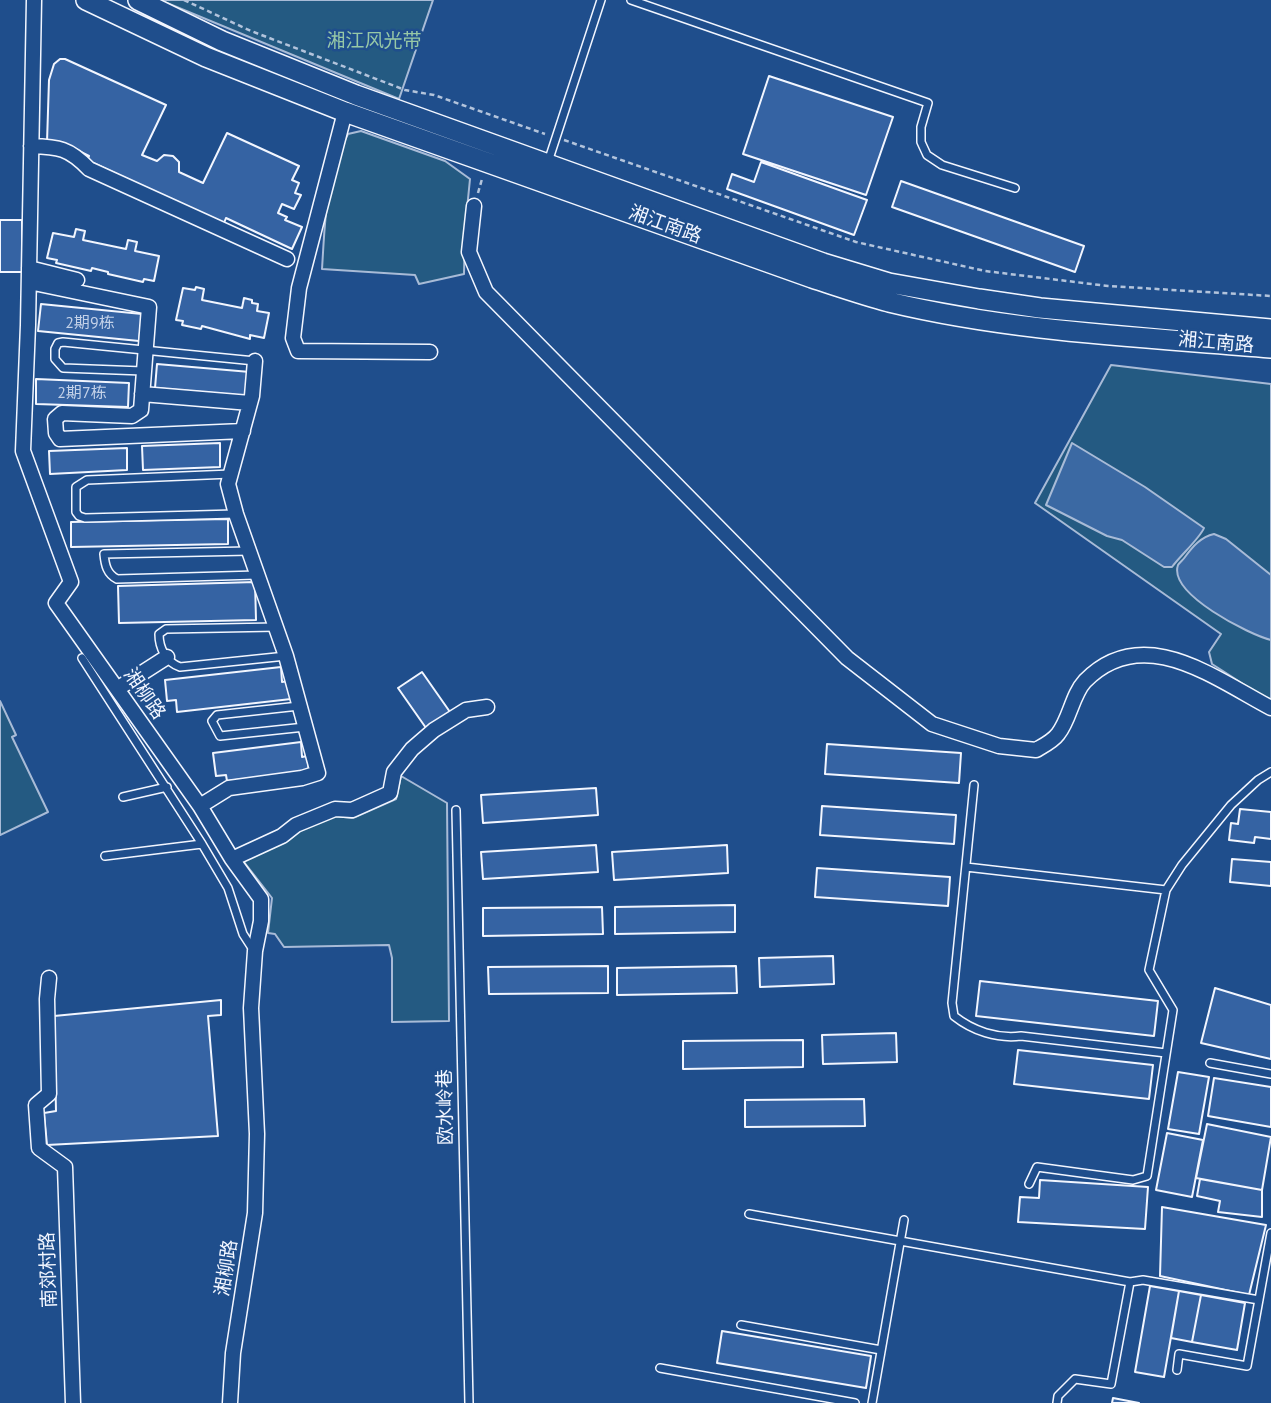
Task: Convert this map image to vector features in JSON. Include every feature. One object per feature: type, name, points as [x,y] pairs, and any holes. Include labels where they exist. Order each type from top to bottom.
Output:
[{"type":"main road","name":"湘江南路","points":[[86,0],[206,57],[345,112],[812,278],[888,302],[977,319],[1038,327],[1271,348]]},
{"type":"main road","name":"湘江南路","points":[[138,0],[246,51],[356,94],[823,263],[889,283],[1040,308],[1271,329]]},
{"type":"street","name":"湘柳路","points":[[34,0],[23,451],[71,582],[55,603],[200,806],[232,859],[261,899],[251,1008],[257,1135],[255,1213],[233,1353],[230,1403]]},
{"type":"street","points":[[345,112],[299,288],[293,338],[298,352],[429,352]]},
{"type":"street","points":[[31,146],[58,147],[75,155],[89,169],[287,259]]},
{"type":"street","points":[[474,206],[469,252],[486,292],[848,659],[932,724],[999,746],[1036,750],[1058,735],[1084,682],[1116,659],[1156,654],[1185,663],[1271,708]]},
{"type":"street","points":[[29,275],[149,307],[141,410],[132,416],[62,413],[55,419],[57,437],[243,431]]},
{"type":"street","points":[[60,282],[77,280]]},
{"type":"street","points":[[200,806],[229,788],[302,778],[318,773],[286,656],[228,484],[250,403],[255,361]]},
{"type":"street","points":[[142,394],[250,403]]},
{"type":"street","points":[[117,689],[167,657]]},
{"type":"street","points":[[232,859],[335,808],[352,810],[390,793],[394,772],[412,749],[434,730],[466,710],[487,707]]},
{"type":"street","name":"南郊村路","points":[[49,978],[49,1094],[36,1105],[39,1148],[65,1167],[73,1403]]},
{"type":"lane","points":[[548,164],[601,0]]},
{"type":"lane","points":[[631,0],[928,103],[921,127],[921,142],[927,155],[942,164],[1015,188]]},
{"type":"lane","points":[[144,371],[63,368],[55,359],[55,349],[63,342],[255,361]]},
{"type":"lane","points":[[231,474],[87,480],[76,487],[76,512],[85,518],[236,514]]},
{"type":"lane","points":[[249,551],[104,554],[104,564],[117,579],[258,575]]},
{"type":"lane","points":[[276,627],[166,629],[159,634],[159,642],[167,657],[180,667],[286,656]]},
{"type":"lane","points":[[82,658],[167,787],[228,888],[243,934],[255,951]]},
{"type":"lane","points":[[299,706],[217,715],[212,721],[220,736],[305,727]]},
{"type":"lane","points":[[1029,1184],[1037,1167],[1133,1180],[1147,1176],[1173,1010],[1149,970],[1166,890],[1182,865],[1231,805],[1258,780],[1271,772]]},
{"type":"lane","points":[[974,785],[952,1003],[954,1016],[966,1025],[1004,1038],[1021,1036],[1166,1053]]},
{"type":"lane","points":[[123,797],[167,787]]},
{"type":"lane","name":"欧水岭巷","points":[[456,810],[468,1403]]},
{"type":"lane","points":[[104,856],[202,844]]},
{"type":"lane","points":[[966,867],[1166,890]]},
{"type":"lane","points":[[1210,1063],[1271,1074]]},
{"type":"lane","points":[[749,1214],[1130,1282],[1143,1280],[1259,1300]]},
{"type":"lane","points":[[872,1403],[904,1220]]},
{"type":"lane","points":[[1177,1370],[1179,1354],[1247,1366],[1271,1233]]},
{"type":"lane","points":[[1057,1403],[1058,1396],[1075,1379],[1111,1384],[1130,1282]]},
{"type":"lane","points":[[741,1325],[881,1350]]},
{"type":"lane","points":[[660,1368],[855,1403]]},
{"type":"path","points":[[184,0],[251,31],[405,90],[434,95],[869,245],[985,271],[1108,286],[1271,296]]},
{"type":"green space","name":"湘江风光带","points":[[160,0],[433,0],[399,99]]},
{"type":"green space","points":[[361,131],[445,161],[470,179],[464,274],[419,284],[415,275],[322,269],[330,183],[348,134]]},
{"type":"green space","points":[[1111,365],[1271,384],[1271,702],[1212,664],[1209,652],[1221,634],[1035,503]]},
{"type":"green space","points":[[0,701],[16,735],[12,737],[48,812],[0,835]]},
{"type":"green space","points":[[401,776],[447,803],[449,1021],[392,1022],[392,958],[389,945],[284,947],[275,934],[268,933],[272,898],[244,862],[289,840],[299,831],[335,816],[353,818],[396,799]]},
{"type":"shaded area","points":[[1072,443],[1145,487],[1204,528],[1172,567],[1164,567],[1122,540],[1107,536],[1046,505]]},
{"type":"shaded area","points":[[1214,534],[1226,539],[1271,575],[1271,640],[1230,622],[1197,600],[1178,576],[1178,565],[1191,549]]},
{"type":"building","points":[[60,59],[166,105],[142,155],[157,161],[164,155],[173,156],[179,162],[179,172],[203,183],[227,133],[299,166],[292,180],[299,183],[295,193],[301,195],[294,209],[282,204],[278,213],[287,217],[285,220],[302,227],[292,249],[226,218],[224,223],[142,186],[87,160],[89,156],[61,142],[47,142],[49,80],[54,64]]},
{"type":"building","points":[[769,76],[893,117],[866,195],[743,154]]},
{"type":"building","points":[[761,162],[867,200],[854,235],[727,189],[732,174],[754,182]]},
{"type":"building","points":[[901,181],[1084,246],[1075,272],[892,207]]},
{"type":"building","points":[[0,220],[22,220],[22,272],[0,272]]},
{"type":"building","points":[[76,229],[85,231],[83,240],[126,249],[128,240],[137,242],[135,251],[159,256],[154,281],[144,279],[143,282],[92,268],[91,271],[56,263],[57,260],[47,258],[53,233],[74,237]]},
{"type":"building","points":[[196,287],[204,289],[202,300],[242,308],[244,298],[258,304],[257,311],[269,313],[264,338],[250,335],[250,339],[202,326],[201,329],[182,325],[183,321],[176,320],[183,288],[195,290]]},
{"type":"building","points":[[41,304],[142,314],[139,341],[38,331]]},
{"type":"building","points":[[157,364],[250,372],[248,396],[155,388]]},
{"type":"building","points":[[36,379],[129,383],[128,407],[36,404]]},
{"type":"building","points":[[220,443],[220,467],[143,470],[142,446]]},
{"type":"building","points":[[127,448],[127,470],[50,474],[49,451]]},
{"type":"building","points":[[228,519],[228,544],[71,547],[71,522]]},
{"type":"building","points":[[255,582],[256,620],[119,623],[118,586]]},
{"type":"building","points":[[281,667],[282,682],[288,681],[291,699],[177,712],[176,700],[167,701],[165,680]]},
{"type":"building","points":[[422,672],[450,712],[426,728],[398,688]]},
{"type":"building","points":[[301,742],[302,757],[307,756],[309,771],[227,781],[226,775],[216,776],[213,753]]},
{"type":"building","points":[[827,744],[961,753],[959,783],[825,774]]},
{"type":"building","points":[[596,788],[598,815],[483,823],[481,795]]},
{"type":"building","points":[[822,806],[956,815],[954,844],[820,835]]},
{"type":"building","points":[[1240,809],[1271,812],[1271,839],[1255,837],[1254,843],[1229,840],[1231,823],[1238,824]]},
{"type":"building","points":[[596,845],[598,872],[483,879],[481,852]]},
{"type":"building","points":[[727,845],[728,873],[614,880],[612,852]]},
{"type":"building","points":[[1232,859],[1271,862],[1271,886],[1230,882]]},
{"type":"building","points":[[817,868],[950,877],[948,906],[815,897]]},
{"type":"building","points":[[735,905],[735,932],[615,934],[615,907]]},
{"type":"building","points":[[602,907],[603,934],[483,936],[483,908]]},
{"type":"building","points":[[833,956],[834,984],[760,987],[759,958]]},
{"type":"building","points":[[608,966],[608,993],[489,994],[488,967]]},
{"type":"building","points":[[736,966],[737,993],[617,995],[617,968]]},
{"type":"building","points":[[980,981],[1158,1001],[1154,1036],[976,1016]]},
{"type":"building","points":[[1215,988],[1271,1005],[1271,1059],[1201,1043]]},
{"type":"building","points":[[221,1000],[221,1015],[208,1016],[218,1136],[47,1145],[44,1113],[56,1111],[54,1016]]},
{"type":"building","points":[[896,1033],[897,1062],[823,1064],[822,1035]]},
{"type":"building","points":[[803,1040],[803,1067],[683,1069],[683,1041]]},
{"type":"building","points":[[1018,1050],[1153,1065],[1149,1099],[1014,1084]]},
{"type":"building","points":[[1178,1072],[1209,1077],[1199,1134],[1168,1129]]},
{"type":"building","points":[[1214,1078],[1271,1087],[1271,1127],[1208,1116]]},
{"type":"building","points":[[864,1099],[865,1126],[745,1127],[745,1100]]},
{"type":"building","points":[[1207,1124],[1271,1137],[1262,1190],[1196,1178]]},
{"type":"building","points":[[1167,1133],[1203,1140],[1192,1197],[1156,1190]]},
{"type":"building","points":[[1200,1179],[1262,1190],[1262,1217],[1218,1212],[1220,1201],[1197,1196]]},
{"type":"building","points":[[1040,1180],[1148,1187],[1145,1229],[1018,1222],[1020,1197],[1039,1198]]},
{"type":"building","points":[[1162,1207],[1266,1225],[1249,1295],[1160,1276]]},
{"type":"building","points":[[1150,1286],[1179,1291],[1164,1377],[1135,1372]]},
{"type":"building","points":[[1179,1291],[1201,1295],[1192,1342],[1171,1338]]},
{"type":"building","points":[[1201,1295],[1245,1303],[1237,1350],[1192,1342]]},
{"type":"building","points":[[722,1331],[871,1356],[866,1388],[717,1363]]},
{"type":"building","points":[[1113,1398],[1139,1403],[1112,1403]]}]
